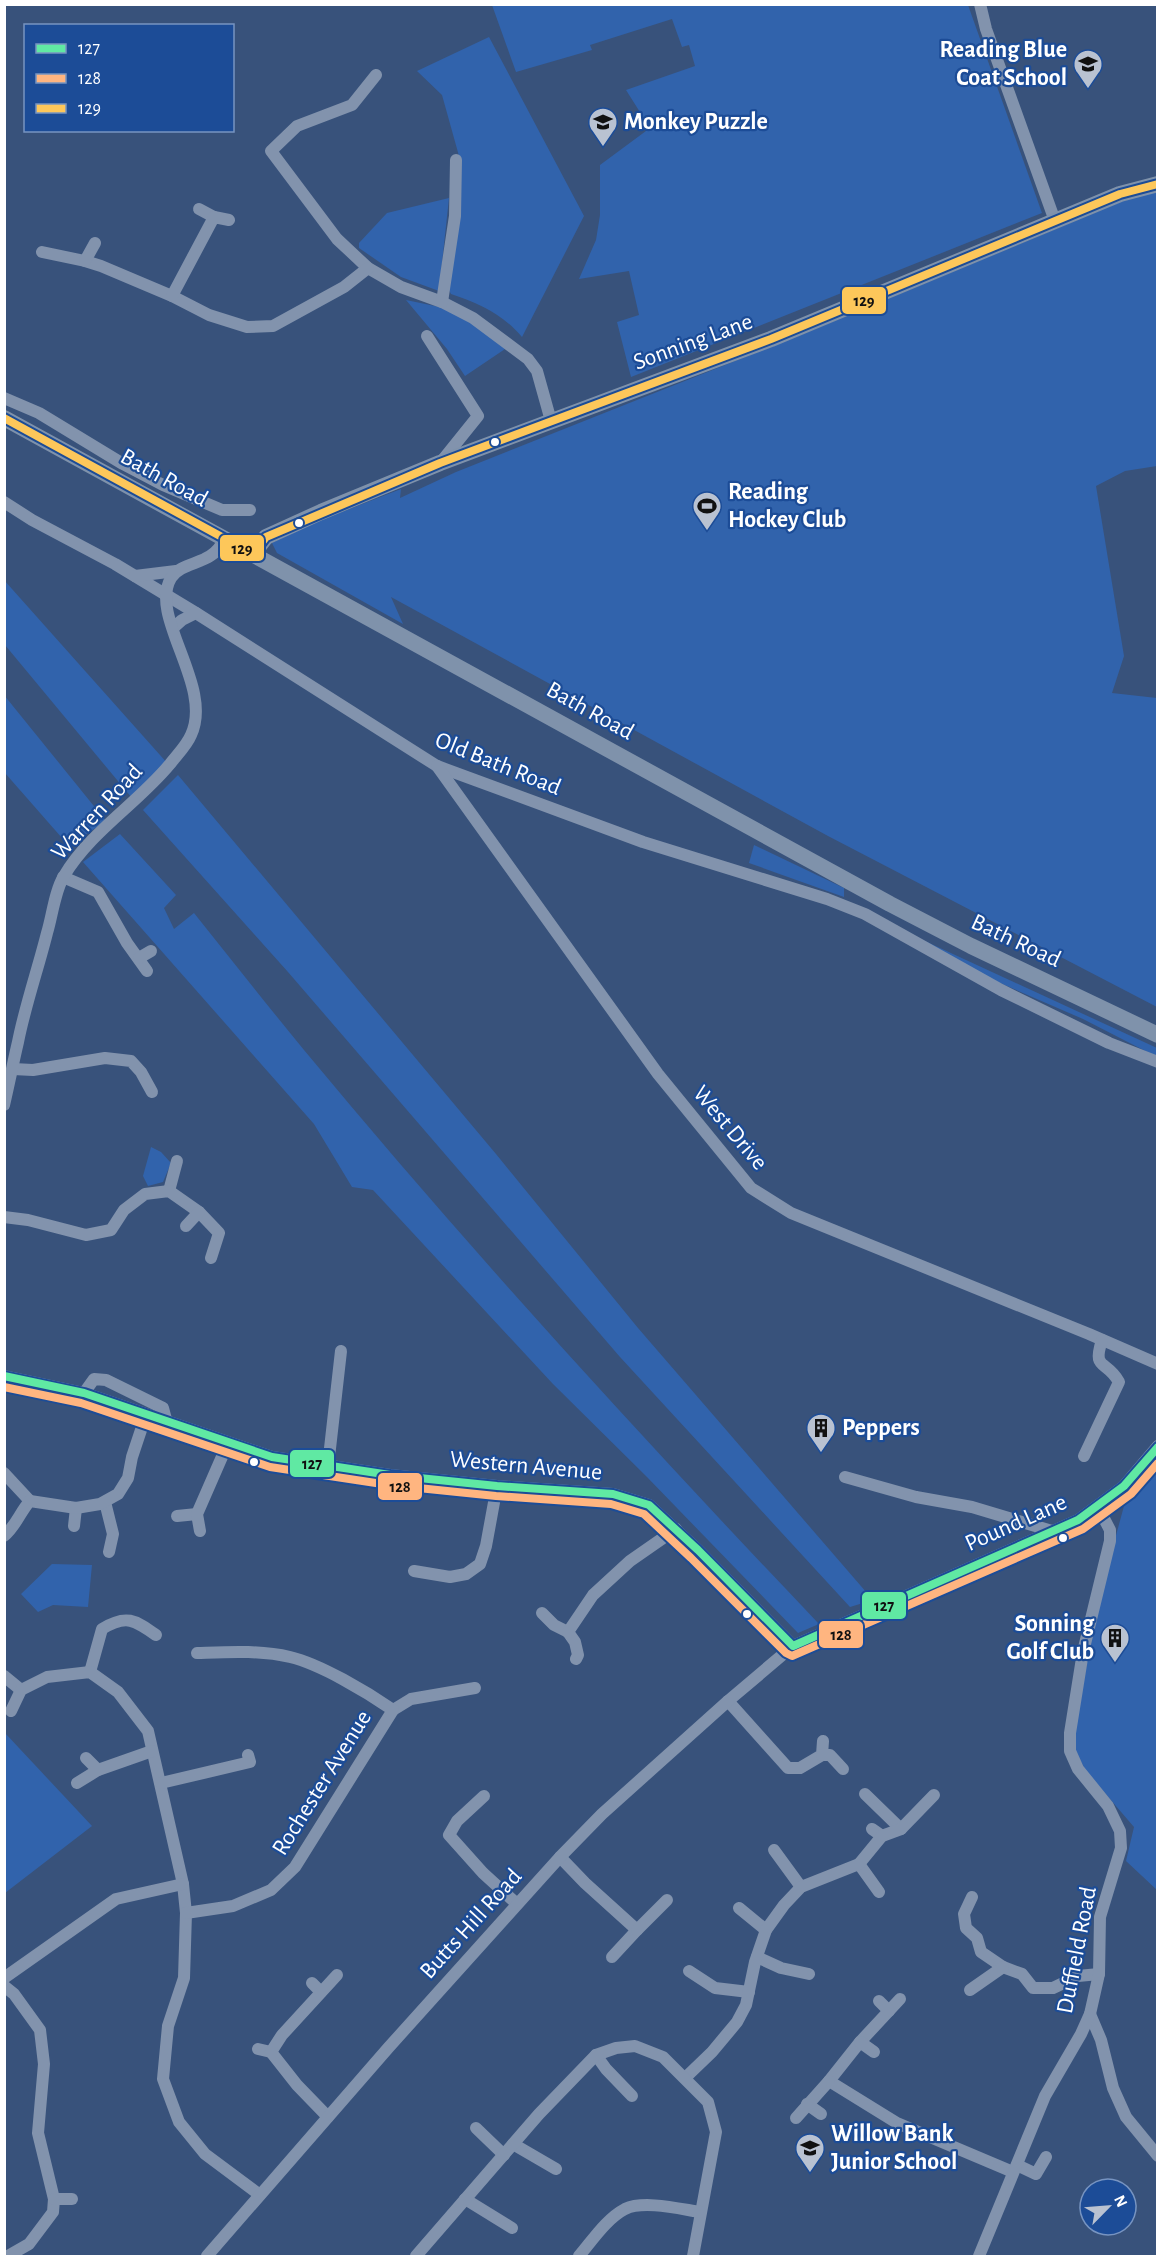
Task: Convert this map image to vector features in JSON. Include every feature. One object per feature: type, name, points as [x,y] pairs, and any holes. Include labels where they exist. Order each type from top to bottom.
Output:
[{"type":"main road","name":"Sonning Lane","points":[[253,554],[266,537],[440,463],[771,339],[1120,194],[1158,184]]},
{"type":"main road","name":"Bath Road","points":[[4,418],[890,904],[971,946],[1158,1035]]},
{"type":"street","points":[[980,4],[986,29],[1055,221]]},
{"type":"street","points":[[376,75],[352,105],[297,126],[271,151],[338,238],[368,268],[401,287],[442,302],[473,318],[528,359],[537,371],[552,421]]},
{"type":"street","points":[[442,302],[455,216],[456,160]]},
{"type":"street","points":[[199,209],[214,217],[229,220]]},
{"type":"street","points":[[172,296],[214,217]]},
{"type":"street","points":[[85,261],[95,243]]},
{"type":"street","points":[[42,252],[85,261],[172,296],[209,315],[247,327],[273,326],[344,287],[368,268]]},
{"type":"street","points":[[427,336],[478,416],[440,463]]},
{"type":"street","points":[[4,398],[39,413],[123,464],[163,485],[222,510],[250,510]]},
{"type":"street","points":[[31,431],[39,413]]},
{"type":"street","name":"Old Bath Road","points":[[4,502],[32,520],[135,576],[436,766],[634,839],[827,899],[865,914],[1001,990],[1109,1043],[1158,1062]]},
{"type":"street","points":[[167,596],[170,579],[177,572],[211,555],[225,539]]},
{"type":"street","points":[[135,576],[177,572]]},
{"type":"street","name":"Warren Road","points":[[4,1105],[18,1041],[63,877],[86,846],[156,781],[191,735],[197,717],[187,669],[168,618],[167,596]]},
{"type":"street","points":[[173,627],[196,614]]},
{"type":"street","name":"West Drive","points":[[436,766],[658,1074],[751,1188],[791,1213],[1158,1364]]},
{"type":"street","points":[[63,877],[98,892],[127,943],[147,971]]},
{"type":"street","points":[[878,922],[890,904]]},
{"type":"street","points":[[139,958],[151,951]]},
{"type":"street","points":[[13,1069],[33,1070],[105,1058],[130,1061],[141,1072],[152,1092]]},
{"type":"street","points":[[169,1191],[177,1161]]},
{"type":"street","points":[[4,1217],[28,1220],[86,1235],[111,1230],[124,1210],[145,1194],[169,1191],[199,1212],[219,1233],[211,1258]]},
{"type":"street","points":[[186,1226],[199,1212]]},
{"type":"street","points":[[1084,1456],[1119,1382],[1113,1371],[1100,1364],[1097,1355],[1102,1340]]},
{"type":"street","points":[[328,1466],[341,1351]]},
{"type":"street","name":"Western Avenue","points":[[4,1376],[84,1393],[272,1457],[390,1475],[613,1494],[649,1505],[793,1646]]},
{"type":"street","points":[[84,1393],[94,1379],[106,1380],[163,1408],[167,1423]]},
{"type":"street","points":[[4,1473],[30,1501],[76,1508],[105,1502],[118,1494],[128,1478],[132,1457],[147,1415]]},
{"type":"street","points":[[200,1531],[197,1514],[228,1443]]},
{"type":"street","name":"Pound Lane","points":[[793,1646],[1078,1520],[1124,1486],[1158,1446]]},
{"type":"street","points":[[845,1477],[916,1497],[972,1507],[1052,1531]]},
{"type":"street","points":[[414,1571],[432,1570],[450,1577],[466,1574],[480,1564],[498,1486]]},
{"type":"street","points":[[4,1536],[12,1530],[30,1501]]},
{"type":"street","points":[[105,1502],[113,1534],[109,1552]]},
{"type":"street","name":"Duffield Road","points":[[979,2256],[1045,2096],[1090,2014],[1099,1974],[1100,1917],[1121,1848],[1120,1832],[1116,1820],[1108,1806],[1078,1769],[1070,1751],[1073,1703],[1110,1541],[1110,1530],[1098,1507]]},
{"type":"street","points":[[74,1526],[76,1508]]},
{"type":"street","points":[[177,1516],[197,1514]]},
{"type":"street","points":[[568,1632],[593,1595],[630,1561],[676,1529]]},
{"type":"street","points":[[542,1613],[554,1625],[568,1632],[575,1641],[578,1655],[576,1659]]},
{"type":"street","points":[[90,1672],[102,1629],[115,1621],[136,1620],[156,1635]]},
{"type":"street","name":"Butts Hill Road","points":[[207,2256],[560,1857],[602,1814],[793,1646]]},
{"type":"street","name":"Rochester Avenue","points":[[197,1653],[251,1652],[291,1657],[336,1676],[393,1710]]},
{"type":"street","points":[[11,1711],[21,1690],[47,1677],[90,1672],[118,1692],[136,1712],[148,1731],[183,1884],[186,1913],[184,1978],[168,2026],[163,2079],[179,2122],[205,2154],[260,2194]]},
{"type":"street","points":[[4,1676],[21,1690]]},
{"type":"street","name":"Rochester Avenue","points":[[186,1913],[233,1906],[271,1890],[295,1867],[393,1710],[411,1699],[455,1696],[475,1688]]},
{"type":"street","points":[[728,1701],[788,1768],[800,1768],[822,1755],[830,1755],[843,1769]]},
{"type":"street","points":[[822,1755],[823,1741]]},
{"type":"street","points":[[77,1783],[98,1770],[152,1751]]},
{"type":"street","points":[[86,1758],[98,1770]]},
{"type":"street","points":[[161,1783],[250,1763]]},
{"type":"street","points":[[865,1794],[901,1829]]},
{"type":"street","points":[[685,2078],[712,2052],[737,2022],[746,2006],[757,1957],[766,1930],[784,1905],[801,1887],[859,1864],[877,1833],[901,1829],[934,1795]]},
{"type":"street","points":[[484,1796],[457,1821],[449,1834],[483,1873],[517,1904]]},
{"type":"street","points":[[774,1850],[801,1887]]},
{"type":"street","points":[[560,1857],[637,1930]]},
{"type":"street","points":[[859,1864],[879,1892]]},
{"type":"street","points":[[4,1978],[116,1899],[183,1884]]},
{"type":"street","points":[[972,1897],[964,1914],[966,1928],[977,1938],[981,1952],[1004,1967],[1022,1974],[1033,1988],[1053,1988],[1078,1976],[1099,1974]]},
{"type":"street","points":[[612,1957],[667,1900]]},
{"type":"street","points":[[739,1908],[766,1930]]},
{"type":"street","points":[[757,1957],[781,1968],[809,1974]]},
{"type":"street","points":[[970,1990],[1004,1967]]},
{"type":"street","points":[[689,1971],[715,1988],[749,1992]]},
{"type":"street","points":[[328,2117],[265,2051],[282,2035],[316,1988],[337,1975]]},
{"type":"street","points":[[4,1986],[14,1995],[40,2030],[44,2064],[38,2133],[54,2199],[53,2212],[28,2244],[8,2256]]},
{"type":"street","points":[[796,2118],[830,2081],[860,2042],[900,1999]]},
{"type":"street","points":[[879,2001],[889,2011]]},
{"type":"street","points":[[1090,2014],[1101,2040],[1113,2088],[1126,2117],[1158,2156]]},
{"type":"street","points":[[860,2042],[874,2052]]},
{"type":"street","points":[[416,2256],[539,2114],[596,2055],[615,2048],[636,2046],[663,2057],[708,2102],[716,2132],[693,2256]]},
{"type":"street","points":[[596,2055],[632,2096]]},
{"type":"street","points":[[830,2081],[897,2123],[1015,2169],[1036,2174],[1046,2157]]},
{"type":"street","points":[[807,2104],[821,2114]]},
{"type":"street","points":[[476,2128],[504,2155]]},
{"type":"street","points":[[513,2144],[556,2169]]},
{"type":"street","points":[[54,2199],[72,2199]]},
{"type":"street","points":[[465,2199],[512,2228]]},
{"type":"street","points":[[579,2256],[604,2227],[626,2209],[649,2205],[700,2212]]},
{"type":"shaded area","points":[[492,5],[968,5],[1042,213],[631,377],[617,322],[639,315],[629,271],[579,279],[596,240],[600,215],[600,165],[650,128],[626,90],[695,66],[689,45],[682,47],[672,19],[590,45],[592,50],[516,72]]},
{"type":"shaded area","points":[[489,37],[584,216],[522,337],[498,315],[451,294],[448,288],[459,156],[442,95],[417,71]]},
{"type":"shaded area","points":[[1157,191],[1157,466],[1125,471],[1096,486],[1124,656],[1112,693],[1157,698],[1157,1007],[828,836],[391,597],[403,624],[277,553],[272,543],[308,525],[401,489],[400,498],[456,472],[808,332],[1123,201]]},
{"type":"shaded area","points":[[449,198],[439,291],[401,277],[359,248],[359,243],[387,213]]},
{"type":"shaded area","points":[[406,300],[464,312],[508,347],[465,376],[447,349]]},
{"type":"shaded area","points":[[4,580],[168,764],[132,798],[5,645]]},
{"type":"shaded area","points":[[4,695],[106,821],[69,846],[5,773]]},
{"type":"shaded area","points":[[178,775],[496,1154],[638,1328],[873,1600],[850,1607],[620,1357],[288,972],[143,810]]},
{"type":"shaded area","points":[[120,834],[176,895],[164,908],[174,929],[194,913],[304,1050],[492,1270],[687,1484],[819,1624],[798,1633],[553,1384],[373,1190],[352,1187],[314,1124],[83,862]]},
{"type":"shaded area","points":[[754,845],[844,888],[844,897],[749,863]]},
{"type":"shaded area","points":[[914,936],[1157,1048],[1157,1057],[1083,1019],[993,980]]},
{"type":"shaded area","points":[[151,1147],[161,1152],[171,1163],[163,1182],[148,1186],[143,1176]]},
{"type":"shaded area","name":"Sonning Golf Club","points":[[1157,1466],[1157,1890],[1126,1861],[1134,1827],[1085,1770],[1073,1745],[1096,1609],[1124,1506]]},
{"type":"shaded area","points":[[52,1564],[92,1565],[88,1607],[53,1605],[38,1612],[21,1594]]},
{"type":"shaded area","points":[[5,1733],[92,1826],[5,1893]]},
{"type":"transit line","name":"129","points":[[4,418],[253,554],[266,537],[440,463],[771,339],[1120,194],[1158,184]]},
{"type":"transit line","name":"127","points":[[4,1376],[84,1393],[272,1457],[390,1475],[497,1486],[613,1494],[649,1505],[698,1550],[793,1646],[1078,1520],[1124,1486],[1158,1447]]},
{"type":"transit line","name":"128","points":[[4,1387],[81,1403],[270,1467],[389,1485],[496,1496],[611,1504],[644,1514],[786,1653],[792,1656],[1083,1529],[1131,1494],[1158,1463]]},
{"type":"place","name":"Reading Blue Coat School","points":[[1088,90]]},
{"type":"place","name":"Monkey Puzzle","points":[[603,148]]},
{"type":"place","name":"Reading Hockey Club","points":[[707,532]]},
{"type":"place","name":"Peppers","points":[[821,1454]]},
{"type":"place","name":"Sonning Golf Club","points":[[1115,1664]]},
{"type":"place","name":"Willow Bank Junior School","points":[[810,2174]]}]
